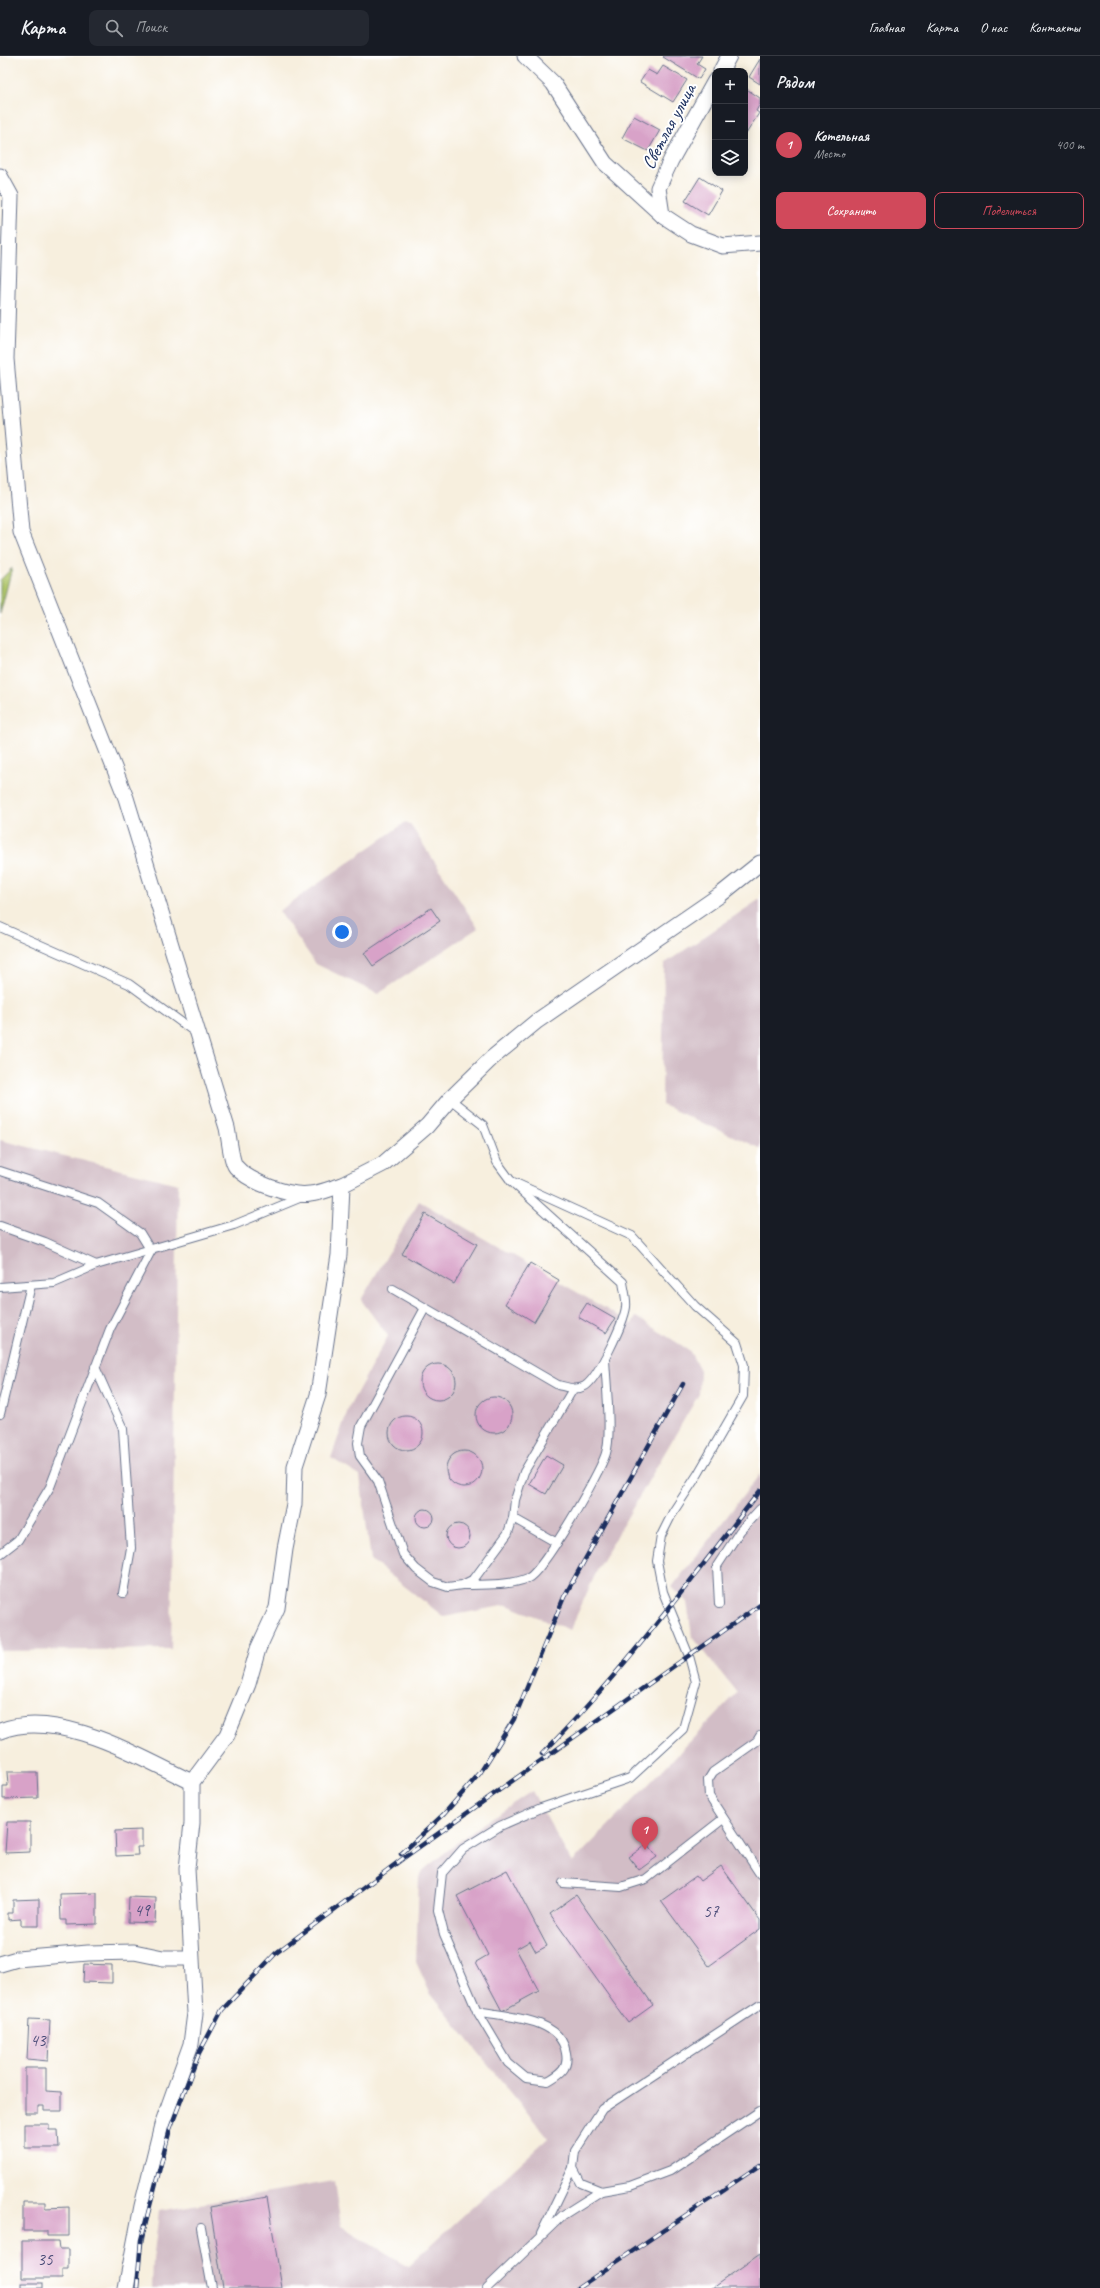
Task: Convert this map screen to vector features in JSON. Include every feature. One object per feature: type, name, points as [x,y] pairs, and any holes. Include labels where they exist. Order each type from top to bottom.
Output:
[{"type":"street","name":"Светлая улица","points":[[525,56],[553,83],[605,163],[662,215],[691,234],[723,246],[760,243]]},
{"type":"street","name":"Светлая улица","points":[[723,68],[729,56]]},
{"type":"street","name":"Светлая улица","points":[[662,215],[658,188],[671,160],[712,86]]},
{"type":"street","points":[[0,176],[11,196],[6,359],[21,532],[126,798],[227,1128],[235,1166],[246,1176],[270,1187],[308,1194],[342,1185],[383,1164],[427,1126],[450,1099],[492,1058],[537,1021],[720,895],[760,862]]},
{"type":"street","points":[[126,2288],[142,2206],[162,2125],[191,2044],[195,2013],[187,1870],[192,1823],[192,1782],[227,1735],[248,1684],[258,1649],[277,1608],[285,1549],[294,1504],[295,1466],[318,1395],[339,1255],[342,1185]]},
{"type":"street","points":[[0,1731],[19,1725],[43,1725],[82,1731],[192,1782]]},
{"type":"street","points":[[0,1964],[17,1959],[88,1953],[134,1952],[164,1958],[191,1958]]},
{"type":"lane","points":[[0,926],[129,984],[198,1034]]},
{"type":"lane","points":[[393,1289],[558,1385],[573,1389],[585,1386],[598,1370],[623,1319],[626,1305],[623,1282],[510,1181],[497,1162],[483,1125],[450,1099]]},
{"type":"lane","points":[[0,1172],[98,1204],[140,1233],[151,1251]]},
{"type":"lane","points":[[477,2011],[532,2020],[547,2026],[565,2044],[567,2060],[563,2072],[548,2081],[526,2078],[508,2063],[477,2011],[444,1934],[438,1910],[442,1873],[463,1849],[500,1826],[541,1808],[630,1778],[683,1729],[696,1682],[663,1592],[657,1561],[661,1536],[673,1512],[698,1474],[743,1396],[744,1373],[744,1365],[737,1343],[695,1306],[632,1236],[510,1181]]},
{"type":"lane","points":[[0,1287],[54,1283],[96,1265],[151,1251],[234,1225],[308,1194]]},
{"type":"lane","points":[[0,1226],[45,1242],[96,1265]]},
{"type":"lane","points":[[0,1554],[18,1540],[50,1487],[110,1329],[151,1251]]},
{"type":"lane","points":[[0,1414],[31,1285]]},
{"type":"lane","points":[[425,1308],[361,1426],[358,1443],[360,1456],[378,1480],[403,1554],[416,1569],[433,1582],[448,1586],[511,1583],[530,1578],[545,1562],[606,1453],[608,1434],[605,1356]]},
{"type":"lane","points":[[95,1367],[123,1429],[131,1548],[123,1593]]},
{"type":"lane","points":[[462,1585],[474,1579],[508,1533],[513,1518],[515,1500],[524,1472],[573,1389]]},
{"type":"lane","points":[[719,1604],[717,1566],[740,1531],[760,1508]]},
{"type":"lane","points":[[513,1518],[557,1543]]},
{"type":"lane","points":[[760,1736],[757,1741],[713,1772],[708,1780],[709,1796],[760,1874]]},
{"type":"lane","points":[[563,1883],[621,1887],[646,1879],[723,1819]]},
{"type":"lane","points":[[538,2239],[573,2168],[575,2151],[602,2109],[760,2005]]},
{"type":"lane","points":[[487,2288],[563,2215],[601,2191],[630,2186],[670,2171],[760,2110]]},
{"type":"lane","points":[[573,2168],[581,2184],[601,2191]]},
{"type":"lane","points":[[201,2228],[212,2288]]},
{"type":"shaded area","points":[[406,822],[411,826],[478,928],[378,994],[316,964],[279,911]]},
{"type":"shaded area","points":[[760,899],[760,1148],[662,1105],[664,964]]},
{"type":"shaded area","points":[[0,1140],[178,1184],[171,1649],[0,1651]]},
{"type":"shaded area","points":[[419,1201],[632,1324],[636,1317],[689,1350],[700,1370],[699,1394],[600,1564],[570,1630],[507,1605],[444,1617],[371,1560],[360,1476],[331,1458],[349,1407],[388,1336],[361,1300]]},
{"type":"shaded area","points":[[760,1474],[760,2288],[152,2288],[153,2261],[159,2211],[334,2181],[341,2226],[408,2266],[548,2138],[430,1993],[416,1962],[419,1878],[421,1872],[472,1831],[532,1791],[572,1863],[737,1693],[692,1636],[687,1602],[672,1587]]},
{"type":"green space","points":[[12,568],[0,614],[0,580]]},
{"type":"building","points":[[702,56],[697,64],[705,69],[699,79],[663,57]]},
{"type":"building","points":[[760,59],[760,84],[749,77]]},
{"type":"building","points":[[663,66],[687,80],[673,102],[640,82],[648,70],[657,75]]},
{"type":"building","points":[[748,90],[760,98],[760,104],[756,111],[759,113],[748,131]]},
{"type":"building","points":[[634,116],[660,130],[648,151],[622,138]]},
{"type":"building","points":[[700,177],[722,191],[708,215],[685,201]]},
{"type":"building","points":[[431,908],[440,921],[373,966],[364,953]]},
{"type":"building","points":[[425,1214],[477,1244],[454,1284],[402,1254]]},
{"type":"building","points":[[530,1263],[559,1280],[534,1322],[505,1304]]},
{"type":"building","points":[[587,1303],[615,1319],[606,1333],[578,1317]]},
{"type":"building","points":[[442,1364],[451,1369],[455,1375],[455,1389],[451,1395],[442,1400],[434,1400],[425,1395],[421,1389],[420,1378],[425,1369],[431,1365]]},
{"type":"building","points":[[498,1397],[507,1402],[511,1408],[511,1422],[507,1428],[498,1433],[490,1433],[481,1428],[477,1422],[476,1411],[481,1402],[487,1398]]},
{"type":"building","points":[[403,1416],[409,1416],[413,1417],[420,1423],[423,1433],[422,1440],[416,1447],[409,1450],[403,1450],[399,1449],[392,1443],[389,1436],[389,1430],[390,1426],[396,1419]]},
{"type":"building","points":[[468,1451],[477,1456],[481,1462],[481,1476],[477,1482],[468,1487],[460,1487],[451,1482],[447,1476],[446,1465],[451,1456],[457,1452]]},
{"type":"building","points":[[546,1455],[563,1465],[546,1494],[529,1484]]},
{"type":"building","points":[[421,1509],[429,1509],[434,1514],[432,1525],[429,1527],[421,1527],[416,1522],[416,1514]]},
{"type":"building","points":[[458,1524],[467,1527],[470,1536],[467,1545],[458,1548],[449,1545],[446,1536],[449,1527]]},
{"type":"building","points":[[7,1772],[37,1772],[38,1798],[3,1799],[3,1786],[8,1786]]},
{"type":"building","points":[[7,1822],[30,1822],[30,1852],[5,1853]]},
{"type":"building","points":[[142,1830],[142,1847],[137,1847],[138,1855],[116,1856],[115,1831]]},
{"type":"building","points":[[647,1844],[657,1857],[639,1870],[629,1857]]},
{"type":"building","points":[[721,1866],[760,1920],[760,1929],[709,1966],[661,1901],[696,1876],[700,1881]]},
{"type":"building","points":[[507,1870],[547,1946],[536,1952],[530,1941],[516,1949],[539,1991],[502,2011],[476,1962],[488,1955],[457,1896]]},
{"type":"building","points":[[97,1893],[97,1924],[66,1925],[66,1920],[61,1920],[60,1894]]},
{"type":"building","points":[[576,1895],[653,2005],[628,2023],[550,1914]]},
{"type":"building","points":[[129,1897],[156,1898],[155,1923],[128,1922]]},
{"type":"building","points":[[39,1899],[39,1926],[21,1926],[21,1919],[8,1920],[8,1913],[13,1913],[13,1900]]},
{"type":"building","points":[[84,1964],[112,1965],[112,1983],[83,1982]]},
{"type":"building","points":[[29,2019],[50,2020],[48,2061],[27,2059]]},
{"type":"building","points":[[25,2068],[46,2068],[46,2091],[62,2092],[62,2111],[44,2111],[44,2106],[38,2106],[38,2113],[25,2113]]},
{"type":"building","points":[[25,2124],[49,2124],[49,2130],[58,2130],[59,2148],[25,2148]]},
{"type":"building","points":[[267,2197],[282,2288],[223,2288],[210,2207]]},
{"type":"building","points":[[23,2202],[45,2202],[45,2208],[69,2207],[69,2236],[47,2236],[47,2231],[23,2231]]},
{"type":"building","points":[[22,2241],[58,2241],[59,2249],[68,2249],[68,2269],[62,2269],[62,2278],[22,2278]]},
{"type":"building","points":[[760,2254],[760,2288],[712,2288]]},
{"type":"building","points":[[21,2283],[43,2283],[43,2288],[21,2288]]},
{"type":"railway","points":[[401,1854],[444,1814],[480,1773],[514,1719],[564,1597],[683,1384]]},
{"type":"railway","points":[[542,1754],[628,1659],[760,1491]]},
{"type":"railway","points":[[137,2288],[141,2240],[170,2129],[199,2053],[222,2010],[276,1953],[405,1857],[760,1605]]},
{"type":"railway","points":[[578,2288],[760,2165]]},
{"type":"place","name":"Котельная","points":[[645,1850]]}]
